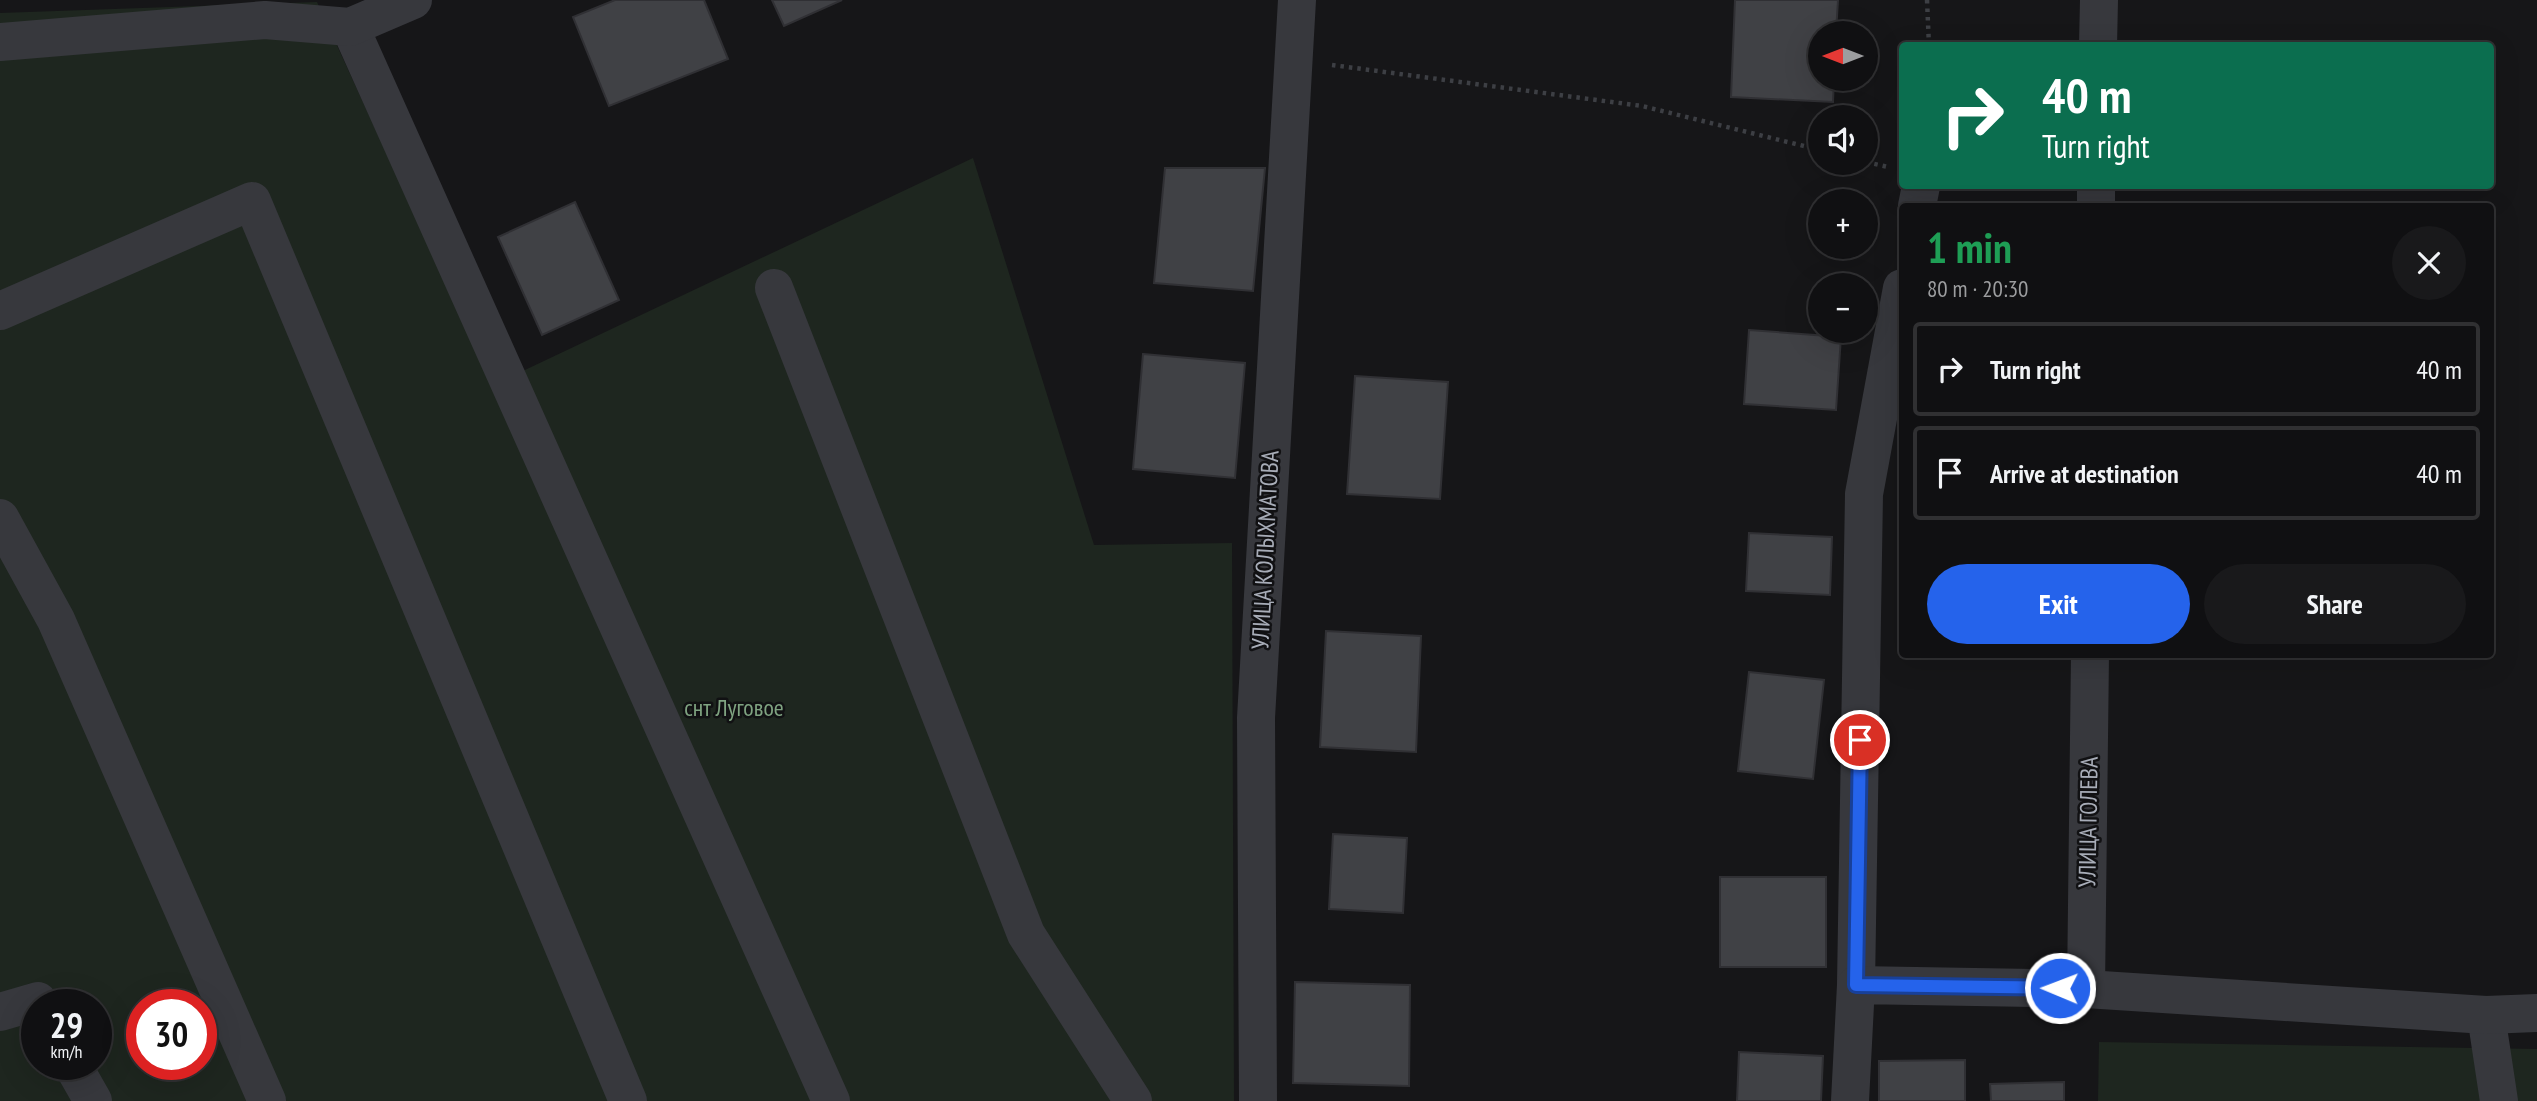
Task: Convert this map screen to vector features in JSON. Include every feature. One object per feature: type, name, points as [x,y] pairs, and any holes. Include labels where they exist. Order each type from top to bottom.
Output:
[{"type":"street","points":[[0,42],[262,10],[350,27],[413,0]]},
{"type":"street","name":"УЛИЦА КОЛЫХМАТОВА","points":[[1258,1101],[1256,718],[1297,0]]},
{"type":"street","points":[[2098,42],[2099,0]]},
{"type":"street","points":[[350,27],[831,1101]]},
{"type":"street","points":[[0,311],[253,201],[628,1101]]},
{"type":"street","points":[[774,288],[1026,934],[1133,1101]]},
{"type":"street","points":[[1850,1101],[1856,985],[1864,494],[1899,304]]},
{"type":"street","points":[[0,518],[56,620],[267,1101]]},
{"type":"street","name":"УЛИЦА ГОЛЕВА","points":[[2086,989],[2090,658]]},
{"type":"street","points":[[1856,985],[2086,989],[2486,1015],[2537,1013]]},
{"type":"street","points":[[0,1012],[21,1006]]},
{"type":"street","points":[[2486,1015],[2499,1101]]},
{"type":"street","points":[[81,1080],[93,1101]]},
{"type":"path","points":[[1927,0],[1928,42]]},
{"type":"path","points":[[1293,59],[1642,106],[1808,147]]},
{"type":"path","points":[[1878,166],[1899,174]]},
{"type":"green space","name":"снт Луговое","points":[[317,2],[493,385],[973,158],[1094,545],[1232,543],[1234,1101],[0,1101],[0,13]]},
{"type":"green space","points":[[2099,1042],[2537,1049],[2537,1101],[2098,1101]]},
{"type":"building","points":[[615,0],[704,0],[728,59],[609,106],[573,17]]},
{"type":"building","points":[[772,0],[842,0],[784,26]]},
{"type":"building","points":[[1735,0],[1838,0],[1837,21],[1808,21],[1808,91],[1833,91],[1833,102],[1731,97]]},
{"type":"building","points":[[1165,168],[1265,168],[1253,291],[1154,283]]},
{"type":"building","points":[[575,202],[619,300],[542,335],[498,237]]},
{"type":"building","points":[[1749,330],[1808,334],[1808,343],[1841,343],[1836,410],[1744,404]]},
{"type":"building","points":[[1143,354],[1245,363],[1235,478],[1133,469]]},
{"type":"building","points":[[1355,376],[1448,382],[1440,499],[1347,494]]},
{"type":"building","points":[[1749,533],[1832,537],[1830,595],[1746,591]]},
{"type":"building","points":[[1326,631],[1421,636],[1416,752],[1320,747]]},
{"type":"building","points":[[1749,672],[1824,680],[1813,779],[1738,771]]},
{"type":"building","points":[[1333,834],[1407,838],[1403,913],[1329,909]]},
{"type":"building","points":[[1720,877],[1826,877],[1826,967],[1720,967]]},
{"type":"building","points":[[1295,982],[1410,985],[1409,1086],[1293,1083]]},
{"type":"building","points":[[1739,1052],[1823,1056],[1821,1101],[1737,1101]]},
{"type":"building","points":[[1965,1060],[1965,1101],[1879,1101],[1879,1061]]},
{"type":"building","points":[[2064,1082],[2064,1101],[1991,1101],[1990,1084]]},
{"type":"route","points":[[1860,740],[1856,985],[2060,988]]}]
